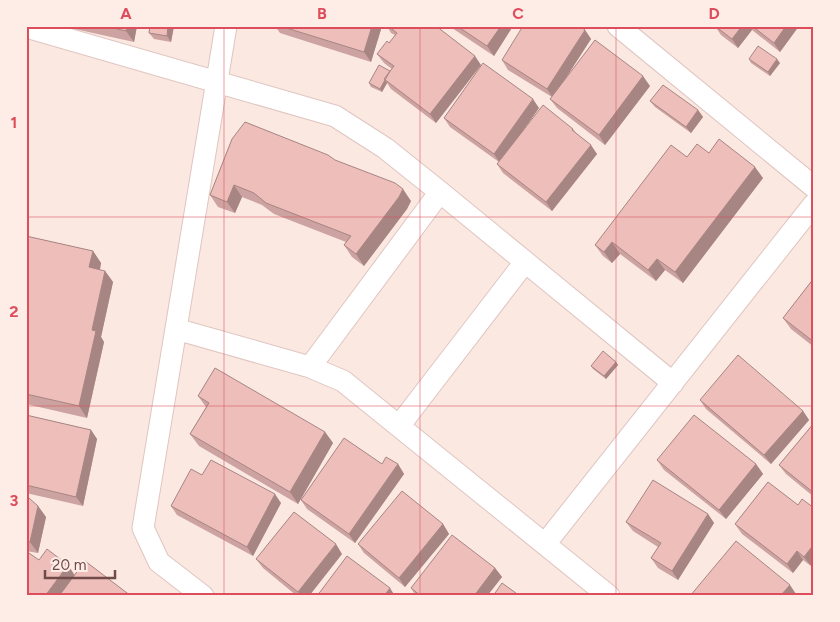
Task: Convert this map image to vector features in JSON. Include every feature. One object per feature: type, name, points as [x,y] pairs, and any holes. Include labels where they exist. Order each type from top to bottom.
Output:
[{"type":"street","points":[[203,596],[159,562],[143,528],[226,26]]},
{"type":"street","points":[[618,26],[814,187]]},
{"type":"street","points":[[26,28],[334,116],[385,148],[673,383]]},
{"type":"street","points":[[310,367],[440,192]]},
{"type":"street","points":[[545,544],[814,204]]},
{"type":"street","points":[[399,426],[525,262]]},
{"type":"street","points":[[176,329],[310,367],[343,381],[609,596]]},
{"type":"building","points":[[105,26],[127,26],[126,31]]},
{"type":"building","points":[[150,26],[168,26],[167,36],[149,33]]},
{"type":"building","points":[[280,26],[372,26],[364,52]]},
{"type":"building","points":[[388,26],[436,26],[475,56],[430,114],[384,79],[394,66],[377,54],[387,41],[389,43],[397,33]]},
{"type":"building","points":[[457,26],[501,26],[487,46]]},
{"type":"building","points":[[523,26],[580,26],[585,30],[547,89],[502,60]]},
{"type":"building","points":[[715,26],[742,26],[732,39]]},
{"type":"building","points":[[752,26],[786,26],[774,43]]},
{"type":"building","points":[[595,40],[643,76],[599,135],[550,99]]},
{"type":"building","points":[[758,46],[777,59],[768,72],[749,59]]},
{"type":"building","points":[[483,63],[533,99],[494,154],[444,118]]},
{"type":"building","points":[[379,65],[390,71],[380,89],[369,83]]},
{"type":"building","points":[[663,85],[698,110],[686,127],[650,101]]},
{"type":"building","points":[[543,105],[591,145],[546,202],[497,164]]},
{"type":"building","points":[[245,122],[395,183],[403,189],[356,254],[344,245],[351,236],[266,203],[254,193],[234,185],[227,202],[210,195],[232,139]]},
{"type":"building","points":[[719,139],[755,167],[675,272],[657,259],[648,270],[612,242],[604,252],[595,245],[671,145],[687,157],[697,144],[709,153]]},
{"type":"building","points":[[26,236],[93,251],[89,267],[105,271],[92,330],[96,331],[79,406],[26,394]]},
{"type":"building","points":[[814,278],[814,342],[783,318]]},
{"type":"building","points":[[603,351],[616,362],[604,376],[591,366]]},
{"type":"building","points":[[738,355],[803,411],[764,455],[700,400]]},
{"type":"building","points":[[215,368],[325,432],[290,492],[190,434],[209,403],[198,396]]},
{"type":"building","points":[[26,415],[91,430],[76,497],[26,485]]},
{"type":"building","points":[[694,415],[756,464],[719,510],[657,460]]},
{"type":"building","points":[[814,423],[814,493],[779,465]]},
{"type":"building","points":[[344,438],[382,464],[386,457],[398,464],[349,534],[301,500]]},
{"type":"building","points":[[211,460],[275,494],[247,547],[171,506],[191,469],[202,475]]},
{"type":"building","points":[[653,480],[708,514],[672,571],[651,558],[661,543],[626,522]]},
{"type":"building","points":[[768,482],[798,505],[802,499],[814,508],[814,544],[804,557],[797,551],[787,564],[735,524]]},
{"type":"building","points":[[402,491],[443,524],[399,578],[358,544]]},
{"type":"building","points":[[26,498],[29,498],[38,506],[30,542],[26,541]]},
{"type":"building","points":[[294,512],[336,544],[298,592],[256,559]]},
{"type":"building","points":[[452,535],[495,568],[474,596],[421,596],[411,588]]},
{"type":"building","points":[[736,541],[790,585],[780,596],[690,596]]},
{"type":"building","points":[[47,549],[68,565],[45,596],[26,596],[26,551],[39,560]]},
{"type":"building","points":[[347,556],[390,588],[384,596],[317,596]]},
{"type":"building","points":[[85,561],[131,596],[59,596]]},
{"type":"building","points":[[502,583],[520,596],[493,596]]}]
